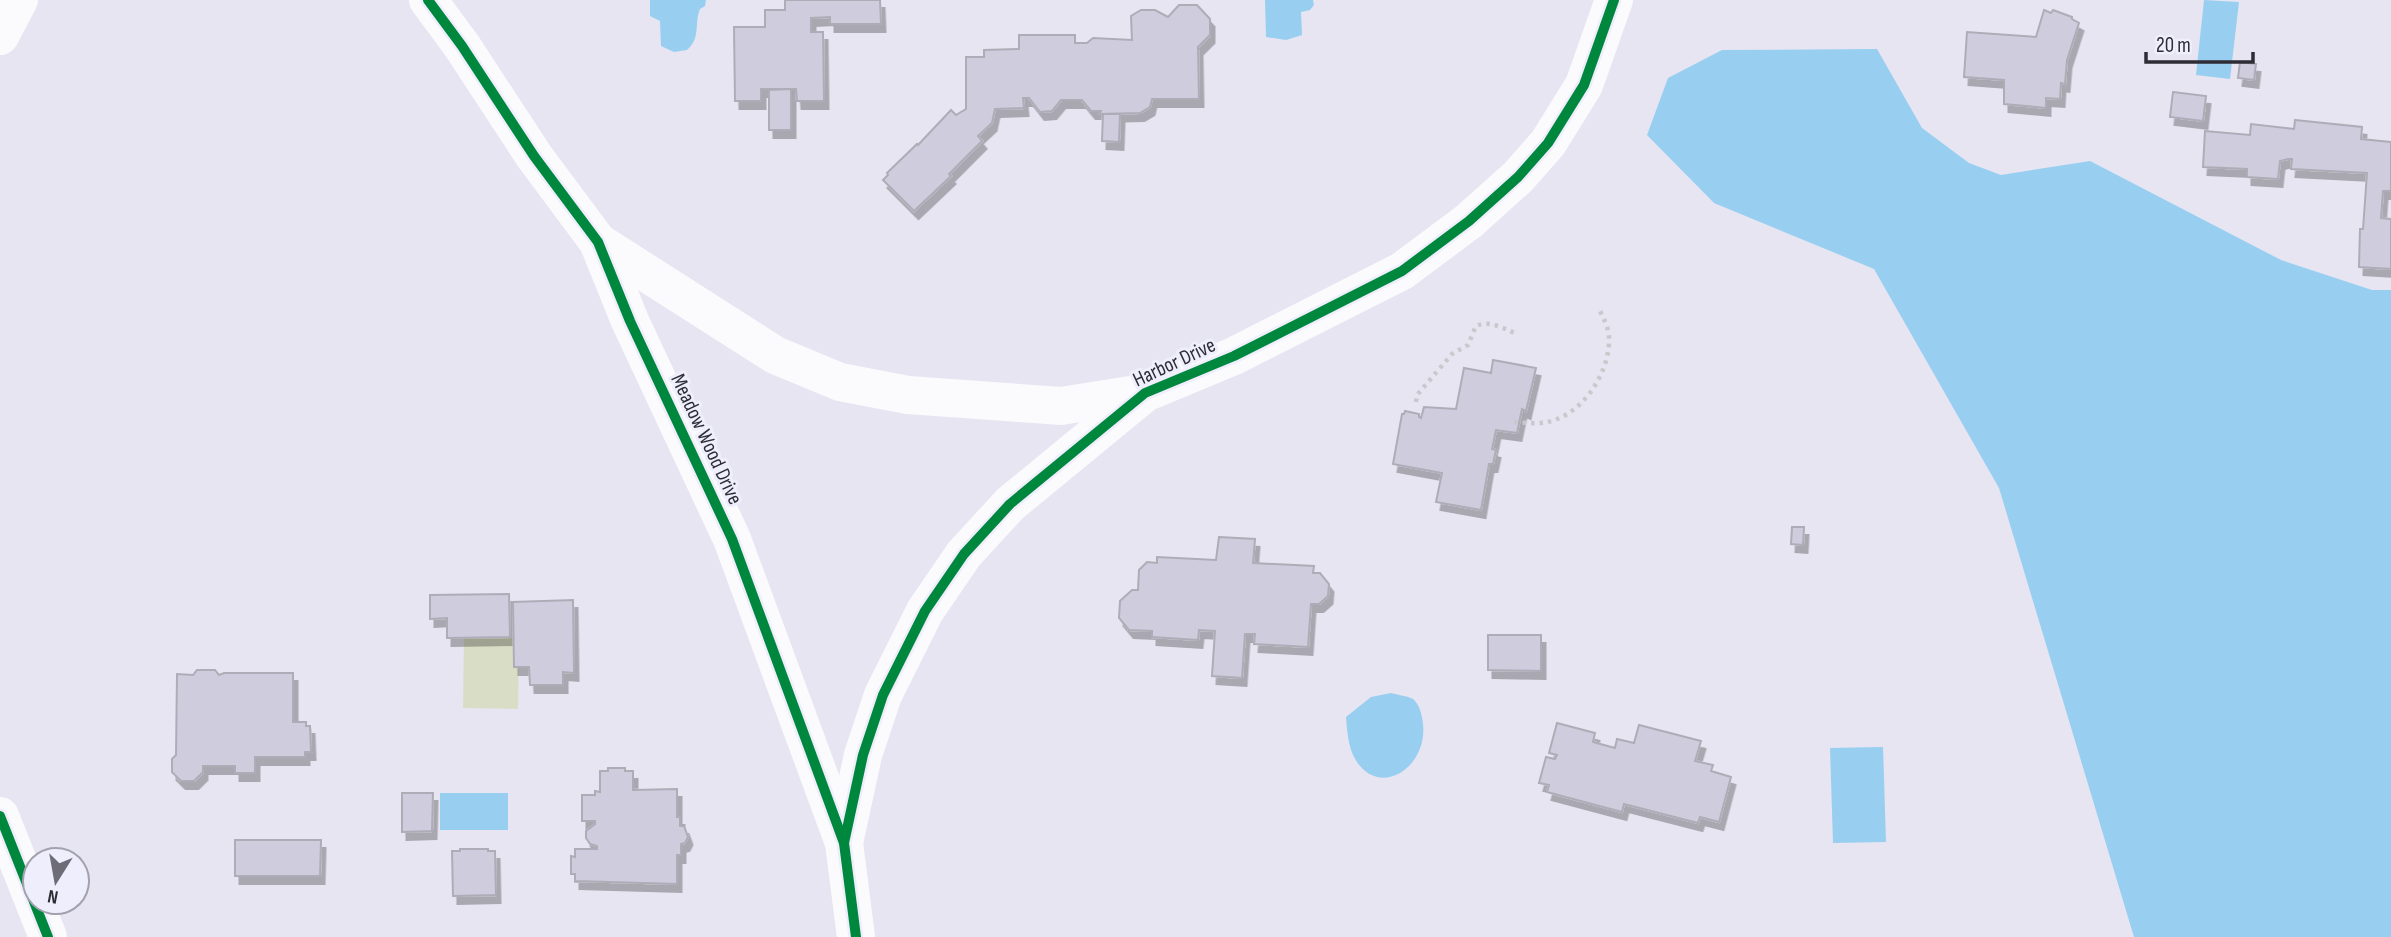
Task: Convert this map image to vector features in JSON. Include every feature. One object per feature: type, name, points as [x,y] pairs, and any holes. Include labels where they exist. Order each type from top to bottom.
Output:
[{"type":"street","points":[[0,36],[19,0]]},
{"type":"street","name":"Meadow Wood Drive","points":[[428,0],[462,46],[534,156],[598,243],[630,321],[732,539],[844,843],[856,937]]},
{"type":"street","name":"Harbor Drive","points":[[598,243],[775,355],[840,382],[908,396],[1061,406],[1145,393],[1234,356],[1402,271],[1469,221],[1518,177],[1548,142],[1584,85],[1614,0]]},
{"type":"street","name":"Harbor Drive","points":[[844,843],[863,755],[883,695],[925,611],[964,554],[1010,504],[1145,393]]},
{"type":"street","points":[[0,816],[48,937]]},
{"type":"path","points":[[1514,422],[1546,423],[1560,419],[1585,399],[1598,378],[1607,354],[1607,326],[1600,311]]},
{"type":"path","points":[[1416,401],[1417,395],[1452,354],[1468,345],[1476,326],[1483,323],[1493,324],[1515,333]]},
{"type":"green space","points":[[464,638],[519,638],[518,709],[463,708]]},
{"type":"water","points":[[650,0],[706,0],[698,15],[696,36],[687,50],[674,52],[661,46],[660,21],[650,16]]},
{"type":"water","points":[[1265,0],[1313,0],[1314,5],[1310,10],[1301,12],[1302,35],[1286,40],[1266,37]]},
{"type":"water","points":[[2204,0],[2239,2],[2230,79],[2196,75]]},
{"type":"water","points":[[1877,49],[1922,128],[1969,163],[2001,175],[2090,161],[2281,260],[2372,290],[2391,290],[2391,937],[2134,937],[1999,488],[1874,269],[1714,203],[1647,135],[1668,78],[1722,50]]},
{"type":"water","points":[[1391,693],[1411,698],[1417,704],[1423,721],[1422,740],[1417,755],[1409,766],[1386,778],[1374,776],[1363,769],[1353,755],[1346,717],[1371,697]]},
{"type":"water","points":[[1883,747],[1886,842],[1833,843],[1830,748]]},
{"type":"water","points":[[440,793],[508,793],[508,830],[440,830]]},
{"type":"building","points":[[785,0],[880,0],[881,24],[830,24],[830,17],[811,18],[811,32],[823,32],[824,101],[797,101],[796,89],[761,89],[761,101],[735,101],[734,27],[765,27],[765,10],[785,10]]},
{"type":"building","points":[[1179,5],[1197,5],[1210,19],[1210,35],[1198,47],[1199,99],[1152,99],[1150,107],[1140,113],[1100,114],[1101,111],[1091,111],[1082,100],[1061,100],[1052,111],[1040,112],[1029,98],[1023,98],[1024,108],[995,109],[992,123],[978,136],[982,141],[949,174],[951,176],[914,211],[883,180],[951,110],[956,115],[966,109],[966,57],[984,57],[984,50],[1019,49],[1019,35],[1075,35],[1075,43],[1087,43],[1093,38],[1132,40],[1131,16],[1141,10],[1155,10],[1168,17]]},
{"type":"building","points":[[2044,10],[2051,13],[2053,10],[2072,17],[2079,23],[2067,60],[2065,84],[2061,83],[2060,99],[2046,98],[2046,108],[2004,104],[2004,80],[1964,77],[1967,32],[2036,37]]},
{"type":"building","points":[[2240,62],[2256,64],[2254,80],[2238,78]]},
{"type":"building","points":[[791,89],[791,130],[769,130],[769,90]]},
{"type":"building","points":[[2173,92],[2206,96],[2203,121],[2170,117]]},
{"type":"building","points":[[1103,114],[1120,114],[1119,142],[1102,141]]},
{"type":"building","points":[[2295,120],[2362,127],[2361,139],[2391,142],[2391,191],[2383,191],[2381,218],[2391,219],[2391,269],[2359,267],[2360,229],[2363,229],[2367,173],[2291,169],[2292,159],[2280,161],[2278,179],[2247,177],[2247,169],[2203,167],[2205,131],[2250,135],[2251,124],[2294,129]]},
{"type":"building","points":[[1493,360],[1536,368],[1526,411],[1522,409],[1517,433],[1496,430],[1492,449],[1496,450],[1493,464],[1489,464],[1481,510],[1436,502],[1442,473],[1393,464],[1402,414],[1405,411],[1419,414],[1421,418],[1424,407],[1456,409],[1464,368],[1491,373]]},
{"type":"building","points":[[1792,527],[1804,527],[1803,545],[1791,544]]},
{"type":"building","points":[[1219,537],[1255,539],[1253,563],[1314,566],[1313,573],[1320,573],[1329,584],[1328,596],[1319,604],[1311,604],[1308,647],[1254,644],[1255,634],[1245,634],[1242,678],[1212,676],[1215,631],[1199,630],[1198,640],[1152,637],[1152,631],[1129,630],[1119,618],[1120,601],[1132,590],[1138,590],[1139,570],[1147,562],[1157,563],[1157,557],[1216,560]]},
{"type":"building","points":[[509,594],[510,637],[447,638],[447,618],[430,619],[430,595]]},
{"type":"building","points":[[573,600],[574,673],[563,672],[563,685],[530,685],[529,667],[514,667],[513,602]]},
{"type":"building","points":[[1488,635],[1541,635],[1541,671],[1488,670]]},
{"type":"building","points":[[197,670],[215,670],[219,675],[293,673],[293,722],[306,722],[306,726],[310,726],[311,752],[305,752],[305,757],[255,757],[255,773],[235,773],[235,766],[203,766],[203,772],[194,781],[181,781],[172,772],[172,759],[176,755],[177,674],[193,675]]},
{"type":"building","points":[[1557,723],[1595,733],[1593,742],[1615,748],[1617,739],[1634,743],[1639,725],[1701,741],[1695,761],[1713,765],[1711,771],[1731,777],[1719,822],[1700,817],[1698,823],[1624,804],[1622,812],[1547,792],[1549,785],[1539,783],[1546,757],[1555,759],[1557,755],[1549,753]]},
{"type":"building","points":[[608,768],[633,771],[633,790],[677,789],[677,817],[680,817],[680,826],[684,826],[688,837],[685,843],[681,844],[681,855],[677,855],[677,884],[575,881],[575,874],[571,874],[571,856],[575,857],[575,849],[597,849],[597,846],[590,844],[586,838],[586,831],[595,821],[582,821],[582,795],[595,795],[595,791],[600,792],[600,771],[608,771]]},
{"type":"building","points":[[402,793],[433,793],[432,831],[402,832]]},
{"type":"building","points":[[235,840],[321,840],[320,876],[235,876]]},
{"type":"building","points":[[452,851],[495,851],[496,895],[453,896]]},
{"type":"cycle path","points":[[428,0],[462,46],[534,156],[598,242],[630,321],[732,539],[844,843],[856,937]]},
{"type":"cycle path","points":[[844,843],[863,755],[883,695],[925,611],[964,554],[1010,504],[1145,393],[1234,356],[1402,271],[1469,221],[1518,177],[1548,143],[1584,85],[1614,0]]},
{"type":"cycle path","points":[[0,816],[48,937]]}]
